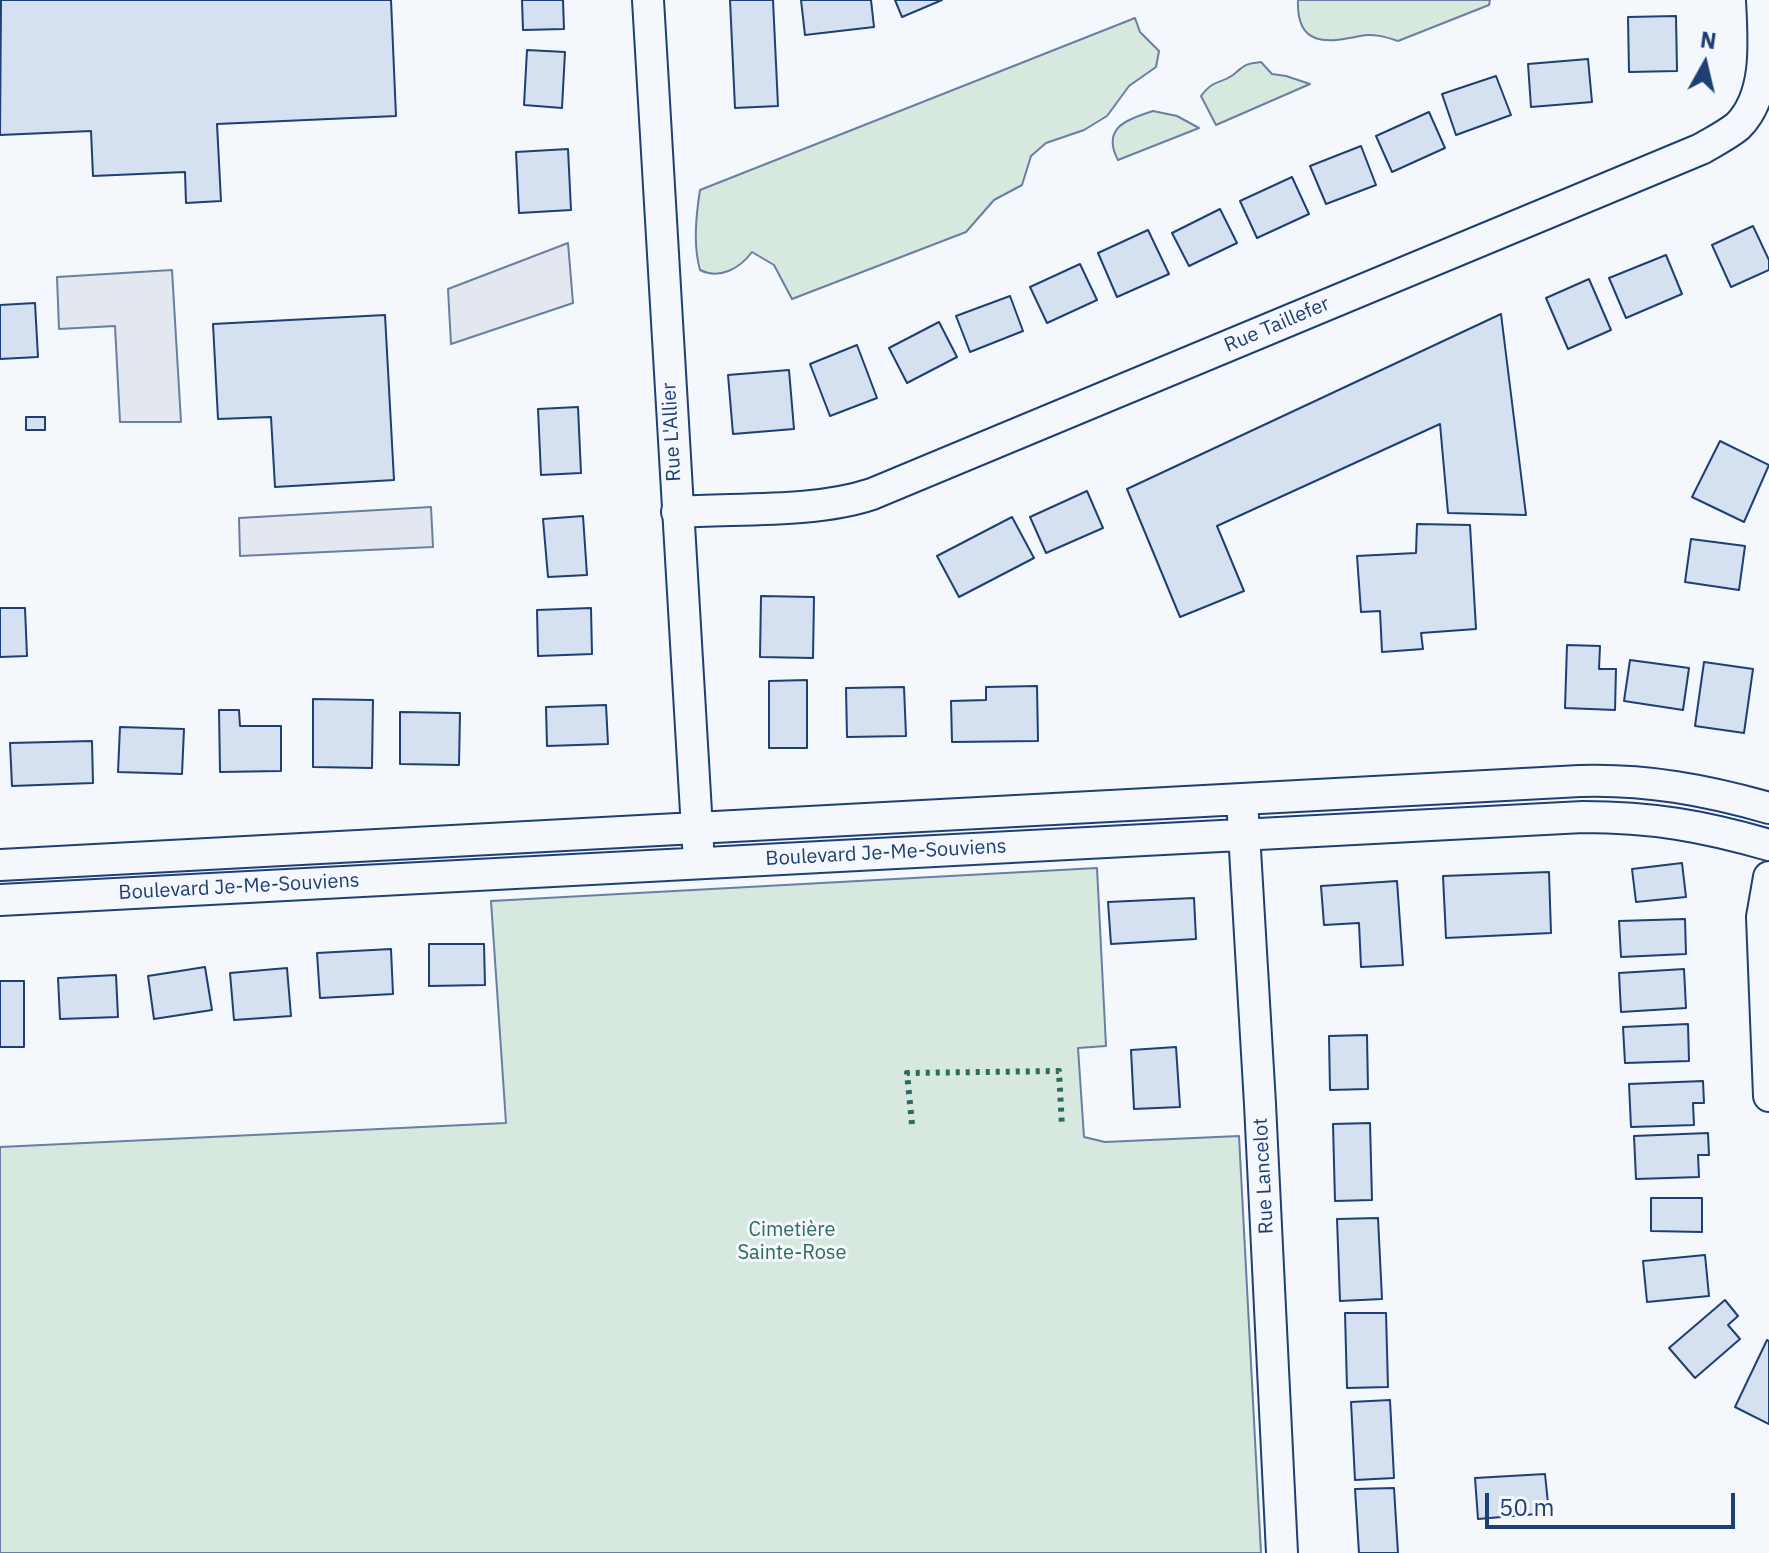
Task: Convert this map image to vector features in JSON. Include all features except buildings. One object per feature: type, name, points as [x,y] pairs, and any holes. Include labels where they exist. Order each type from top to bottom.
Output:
[{"type":"street","name":"Rue L'Allier","points":[[648,0],[699,863]]},
{"type":"street","name":"Rue Taillefer","points":[[677,512],[817,505],[846,502],[872,494],[1701,149],[1737,127],[1752,109],[1758,94],[1764,54],[1762,0]]},
{"type":"street","name":"Boulevard Je-Me-Souviens","points":[[0,865],[1623,780],[1691,788],[1769,808]]},
{"type":"street","name":"Rue Lancelot","points":[[1242,799],[1282,1553]]},
{"type":"street","name":"Boulevard Je-Me-Souviens","points":[[0,900],[1608,817],[1686,824],[1769,845]]},
{"type":"street","points":[[1769,877],[1762,917],[1769,1096]]},
{"type":"green space","points":[[1298,0],[1490,0],[1489,5],[1398,41],[1370,35],[1336,40],[1316,38],[1302,26]]},
{"type":"green space","points":[[1135,18],[1140,32],[1159,51],[1156,67],[1129,86],[1107,116],[1084,130],[1046,143],[1031,156],[1022,185],[994,200],[966,232],[792,299],[774,265],[752,252],[729,271],[715,274],[700,270],[696,220],[700,190]]},
{"type":"green space","points":[[1261,62],[1272,74],[1310,84],[1216,125],[1201,96],[1214,84],[1245,66]]},
{"type":"green space","points":[[1153,111],[1177,116],[1199,128],[1118,160],[1113,140],[1119,126]]},
{"type":"green space","name":"Cimetière Sainte-Rose","points":[[1097,868],[1106,1046],[1078,1048],[1084,1137],[1105,1142],[1239,1136],[1261,1553],[0,1553],[0,1147],[506,1123],[491,901]]},
{"type":"shaded area","points":[[568,243],[573,303],[451,344],[448,289]]},
{"type":"shaded area","points":[[172,270],[181,422],[120,422],[115,326],[59,329],[57,277]]},
{"type":"shaded area","points":[[431,507],[433,547],[240,556],[239,518]]},
{"type":"hedge","points":[[912,1124],[907,1073],[1059,1071],[1062,1127]]}]
